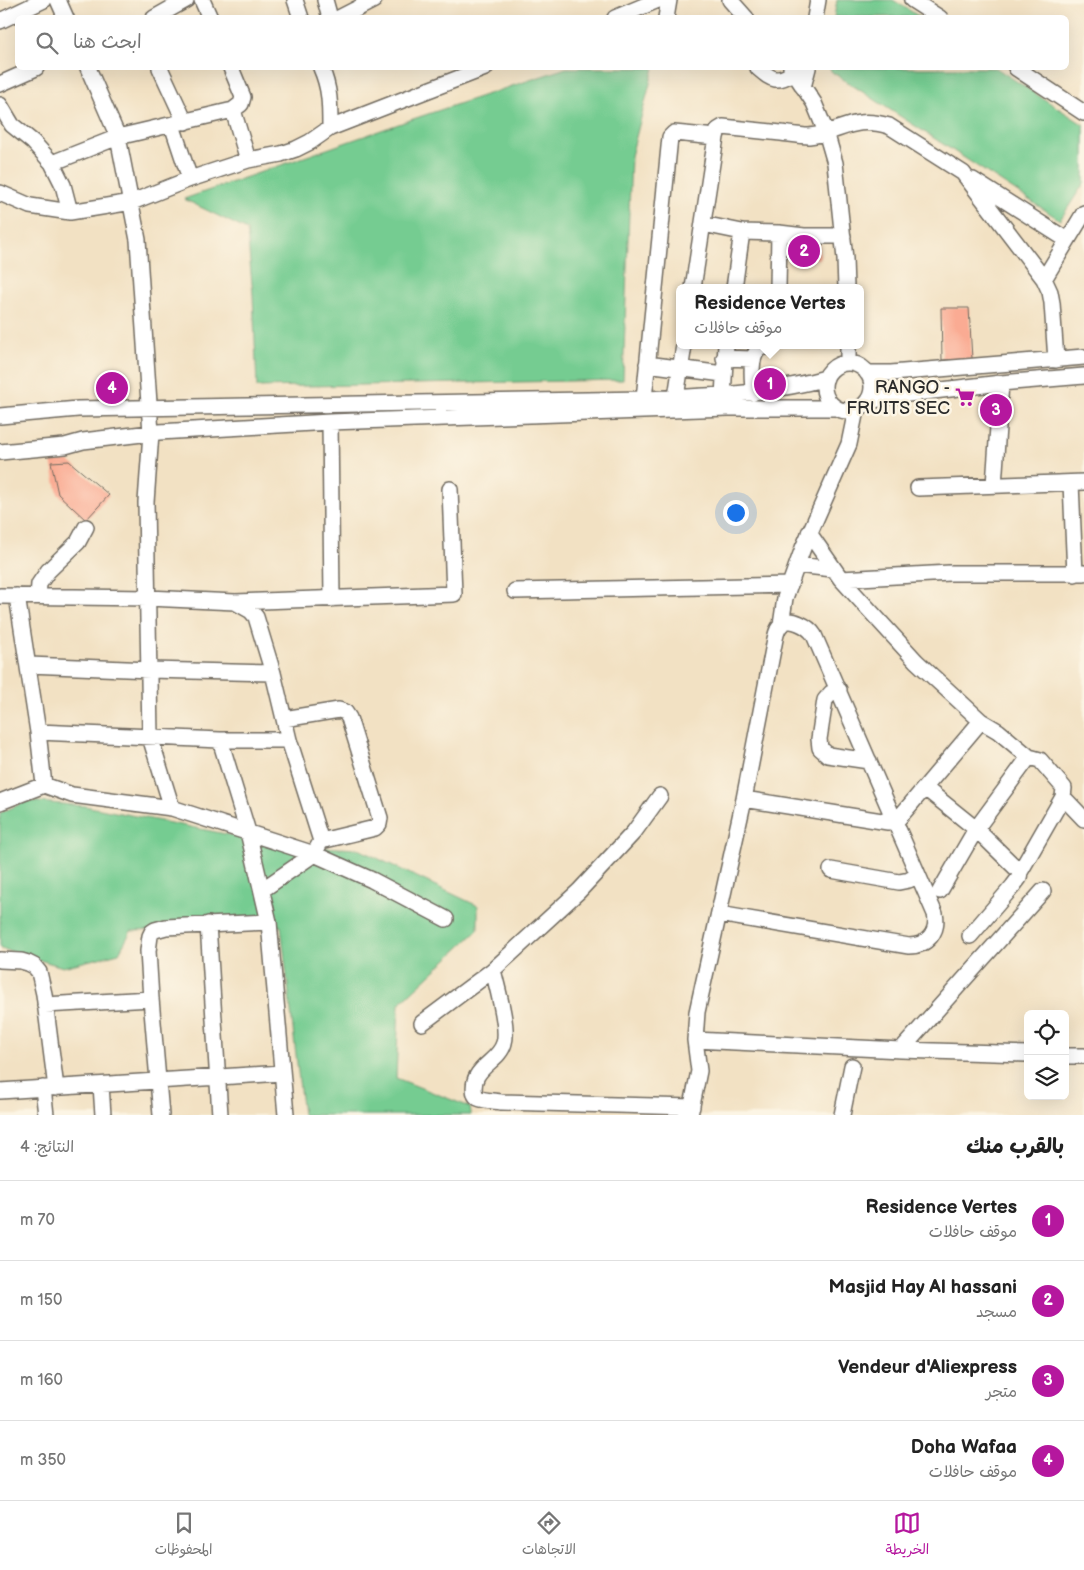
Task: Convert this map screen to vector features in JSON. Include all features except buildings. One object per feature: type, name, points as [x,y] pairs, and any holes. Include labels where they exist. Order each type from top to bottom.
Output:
[{"type":"street","points":[[0,21],[44,0]]},
{"type":"street","points":[[58,0],[65,15]]},
{"type":"street","points":[[159,15],[186,0]]},
{"type":"street","points":[[202,0],[209,15]]},
{"type":"street","points":[[295,0],[301,15]]},
{"type":"street","points":[[325,0],[329,15]]},
{"type":"street","points":[[345,15],[374,0]]},
{"type":"street","points":[[622,15],[658,0]]},
{"type":"street","points":[[666,15],[669,0]]},
{"type":"street","points":[[730,0],[743,15]]},
{"type":"street","points":[[816,15],[818,0]]},
{"type":"street","points":[[912,0],[935,15]]},
{"type":"street","points":[[0,84],[32,70]]},
{"type":"street","points":[[89,70],[118,137],[138,240],[151,433],[146,502],[150,737],[172,808]]},
{"type":"street","points":[[161,70],[178,123],[190,179]]},
{"type":"street","points":[[52,163],[118,137],[233,110],[241,104],[243,97],[232,70]]},
{"type":"street","points":[[322,70],[327,83],[330,128]]},
{"type":"street","points":[[0,193],[30,206],[70,212],[132,202],[190,179],[248,160],[281,154],[296,149],[330,128],[480,70]]},
{"type":"street","points":[[761,70],[776,80],[784,79],[797,70]]},
{"type":"street","points":[[798,70],[803,86],[814,103],[826,132],[834,163],[843,236],[846,284]]},
{"type":"street","points":[[1019,70],[1084,114]]},
{"type":"street","points":[[0,105],[12,125],[34,142],[52,163],[63,185],[70,212]]},
{"type":"street","points":[[233,110],[248,160]]},
{"type":"street","points":[[694,284],[716,137],[718,130],[723,126],[806,136],[865,122],[883,124],[899,132],[1067,240]]},
{"type":"street","points":[[644,399],[670,137],[674,133],[716,137]]},
{"type":"street","points":[[963,173],[1044,279],[1050,292],[1052,303],[1056,360]]},
{"type":"street","points":[[1044,279],[1084,213]]},
{"type":"street","points":[[703,224],[742,232],[804,236],[843,236]]},
{"type":"street","points":[[735,284],[742,232]]},
{"type":"street","points":[[778,284],[779,233]]},
{"type":"street","points":[[676,398],[684,349]]},
{"type":"street","points":[[753,392],[753,359],[758,349]]},
{"type":"street","points":[[848,349],[848,363]]},
{"type":"street","points":[[722,396],[725,352],[753,359]]},
{"type":"street","points":[[867,373],[891,373],[1084,357]]},
{"type":"street","points":[[493,970],[505,1027],[504,1043],[497,1056],[476,1076],[474,1090],[478,1098],[501,1102],[691,1111],[699,1071],[695,1040],[696,1020],[744,799],[775,640],[785,598],[809,533],[849,444],[862,406],[872,390],[870,378],[859,366],[848,363],[835,367],[826,378],[825,392],[827,398],[836,408]]},
{"type":"street","points":[[648,364],[723,374]]},
{"type":"street","points":[[0,452],[65,446],[83,441],[151,433],[330,422],[728,408],[803,407],[836,408],[849,411],[891,396],[1000,383],[1084,376]]},
{"type":"street","points":[[0,416],[78,409],[722,396],[799,385],[826,378]]},
{"type":"street","points":[[994,485],[1000,383]]},
{"type":"street","points":[[330,422],[332,598]]},
{"type":"street","points":[[797,565],[837,574],[1080,574],[1078,482],[918,488]]},
{"type":"street","points":[[0,596],[148,598],[234,602],[454,594],[450,489]]},
{"type":"street","points":[[38,596],[38,584],[48,571],[78,542],[86,526]]},
{"type":"street","points":[[809,533],[837,574],[916,662],[981,721],[998,731],[1029,757],[1040,760],[1064,788],[1063,797],[1020,872],[1019,878],[970,936]]},
{"type":"street","points":[[516,591],[790,585]]},
{"type":"street","points":[[17,596],[29,666],[44,785]]},
{"type":"street","points":[[234,602],[250,611],[256,617],[274,672],[288,740],[318,848]]},
{"type":"street","points":[[719,914],[909,946],[916,946],[927,941],[936,926],[936,920],[918,875],[839,690],[811,630],[793,622],[785,622],[780,625]]},
{"type":"street","points":[[29,666],[274,672]]},
{"type":"street","points":[[839,690],[831,693],[825,700],[819,739],[820,748],[828,755],[869,761]]},
{"type":"street","points":[[262,890],[318,848],[375,828],[379,824],[380,818],[349,718],[345,712],[339,710],[284,719]]},
{"type":"street","points":[[744,799],[894,822],[981,721]]},
{"type":"street","points":[[38,732],[220,740],[288,740]]},
{"type":"street","points":[[220,740],[248,832],[269,922],[286,1115]]},
{"type":"street","points":[[940,890],[976,829],[1029,757]]},
{"type":"street","points":[[0,802],[44,785],[72,795],[172,808],[248,832],[318,848],[372,880],[446,919]]},
{"type":"street","points":[[925,788],[976,829],[1020,872]]},
{"type":"street","points":[[422,1023],[493,970],[579,891],[634,832],[660,796]]},
{"type":"street","points":[[1063,797],[1084,819]]},
{"type":"street","points":[[831,870],[899,882],[909,880],[918,875]]},
{"type":"street","points":[[901,1050],[1043,891]]},
{"type":"street","points":[[161,1115],[148,951],[152,932],[166,927],[269,922]]},
{"type":"street","points":[[208,924],[220,1115]]},
{"type":"street","points":[[0,960],[21,961],[34,966],[42,979],[50,1088],[46,1115]]},
{"type":"street","points":[[45,1006],[151,999]]},
{"type":"street","points":[[695,1040],[1024,1054]]},
{"type":"street","points":[[1069,1056],[1084,1056]]},
{"type":"street","points":[[842,1115],[852,1066]]},
{"type":"street","points":[[0,1091],[282,1073]]},
{"type":"street","points":[[101,1085],[103,1115]]},
{"type":"green space","points":[[837,0],[893,0],[917,15],[834,15]]},
{"type":"green space","points":[[560,70],[653,70],[631,156],[623,380],[257,387],[253,295],[247,230],[184,199]]},
{"type":"green space","points":[[830,70],[999,70],[1084,125],[1084,183],[1060,220]]},
{"type":"green space","points":[[27,801],[85,806],[281,845],[358,849],[478,906],[478,930],[399,1004],[396,1078],[470,1107],[471,1115],[303,1115],[281,926],[131,931],[119,953],[63,967],[0,948],[0,813]]},
{"type":"place","name":"Masjid Hay Al hassani","points":[[804,251]]},
{"type":"place","name":"Residence Vertes","points":[[770,384]]},
{"type":"place","name":"Doha Wafaa","points":[[112,388]]},
{"type":"place","name":"RANGO - FRUITS SEC","points":[[965,397]]},
{"type":"place","name":"Vendeur d'Aliexpress","points":[[996,410]]}]
